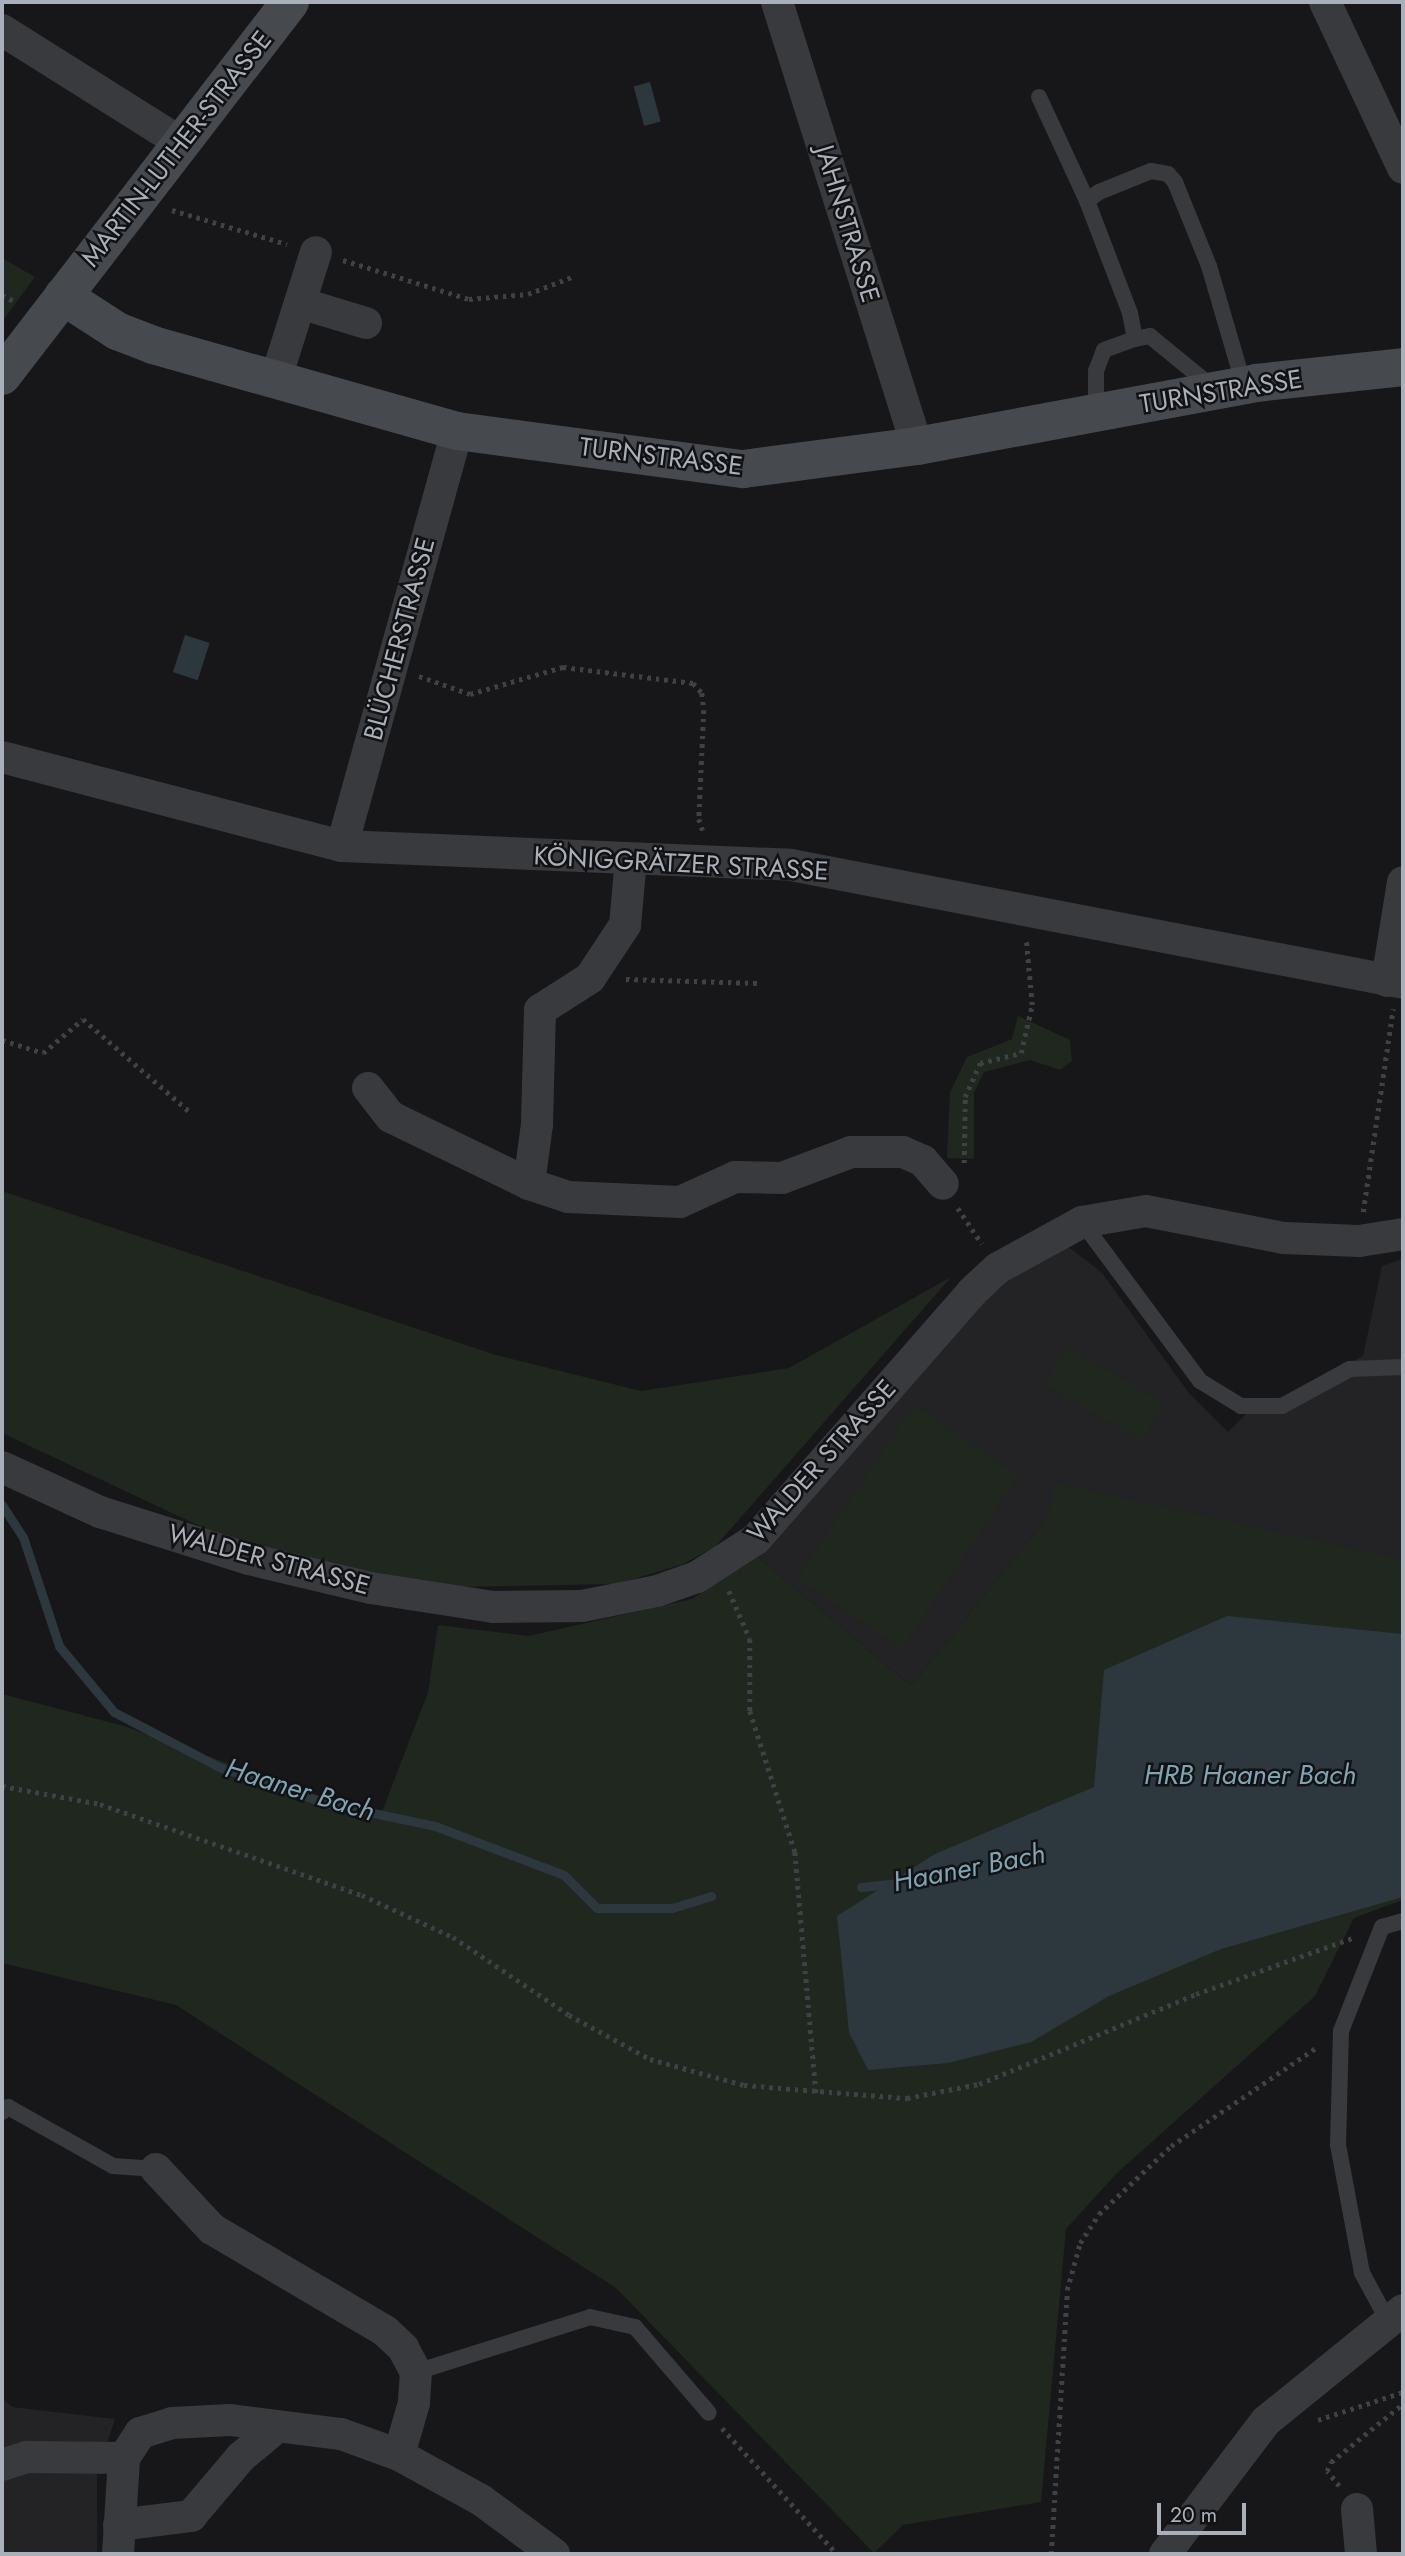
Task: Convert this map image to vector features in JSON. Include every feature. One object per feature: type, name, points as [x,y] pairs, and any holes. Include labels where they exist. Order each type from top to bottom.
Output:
[{"type":"main road","name":"MARTIN-LUTHER-STRASSE","points":[[2,376],[290,2]]},
{"type":"main road","name":"TURNSTRASSE","points":[[63,296],[117,331],[457,431],[743,469],[917,446],[1231,388],[1403,367]]},
{"type":"street","name":"JAHNSTRASSE","points":[[777,2],[917,446]]},
{"type":"street","points":[[1325,2],[1403,168]]},
{"type":"street","points":[[2,30],[183,144]]},
{"type":"street","points":[[276,378],[316,252]]},
{"type":"street","points":[[300,303],[366,323]]},
{"type":"street","name":"BLÜCHERSTRASSE","points":[[342,846],[457,431]]},
{"type":"street","name":"KÖNIGGRÄTZER STRASSE","points":[[2,757],[342,846],[791,865],[882,880],[1396,982]]},
{"type":"street","points":[[529,1184],[537,1124],[540,1010],[590,978],[625,925],[631,859]]},
{"type":"street","points":[[1396,982],[1403,882]]},
{"type":"street","points":[[368,1088],[391,1117],[529,1184],[568,1197],[680,1202],[734,1177],[782,1178],[851,1152],[903,1152],[923,1160],[943,1184]]},
{"type":"street","name":"WALDER STRASSE","points":[[2,1467],[100,1512],[249,1559],[372,1588],[494,1607],[582,1605],[657,1591],[718,1566],[764,1531],[972,1292],[998,1268],[1082,1222],[1146,1212],[1284,1238],[1359,1241],[1403,1234]]},
{"type":"street","points":[[156,2169],[212,2229],[385,2331],[402,2348],[416,2372],[414,2403],[399,2455]]},
{"type":"street","points":[[1165,2554],[1266,2421],[1396,2316]]},
{"type":"street","points":[[277,2427],[241,2457],[191,2516],[119,2540],[124,2458],[140,2433],[172,2423],[230,2420],[341,2434],[399,2455],[481,2500],[554,2554]]},
{"type":"street","points":[[2,2465],[27,2457],[124,2458]]},
{"type":"street","points":[[1357,2509],[1361,2554]]},
{"type":"lane","points":[[1039,97],[1087,201],[1130,313],[1135,338]]},
{"type":"lane","points":[[1087,201],[1151,171],[1168,174],[1175,182],[1209,266],[1231,388]]},
{"type":"lane","points":[[1096,413],[1096,371],[1104,350],[1135,338],[1150,336],[1231,388]]},
{"type":"lane","points":[[1082,1222],[1200,1381],[1241,1406],[1282,1406],[1350,1369],[1403,1367]]},
{"type":"lane","points":[[1396,2316],[1362,2273],[1338,2145],[1341,2031],[1382,1927],[1403,1921]]},
{"type":"lane","points":[[2,2112],[8,2107],[113,2166],[156,2169]]},
{"type":"lane","points":[[416,2372],[590,2317],[635,2327],[709,2413]]},
{"type":"path","points":[[146,192],[180,216],[316,252],[469,299],[528,294],[574,276]]},
{"type":"path","points":[[392,668],[470,694],[563,667],[693,683],[702,693],[704,710],[699,819],[714,862]]},
{"type":"path","points":[[998,1268],[943,1184],[965,1162],[965,1097],[980,1063],[1021,1053],[1032,1005],[1028,969]]},
{"type":"path","points":[[590,978],[757,984]]},
{"type":"path","points":[[1359,1241],[1396,982]]},
{"type":"path","points":[[2,1040],[43,1053],[83,1019],[191,1113]]},
{"type":"path","points":[[718,1566],[750,1639],[750,1712],[795,1852],[817,2092]]},
{"type":"path","points":[[2,1786],[100,1804],[362,1895],[453,1937],[569,2015],[650,2059],[744,2085],[907,2098],[979,2084],[1196,1994],[1382,1927]]},
{"type":"path","points":[[1051,2554],[1067,2290],[1080,2243],[1099,2214],[1171,2146],[1341,2031]]},
{"type":"path","points":[[1266,2421],[1304,2425],[1403,2392]]},
{"type":"path","points":[[1357,2509],[1327,2470],[1331,2462],[1403,2404]]},
{"type":"path","points":[[709,2413],[837,2554]]},
{"type":"shaded area","points":[[2,258],[35,277],[2,322]]},
{"type":"shaded area","points":[[1018,1016],[1070,1040],[1072,1061],[1060,1070],[1030,1060],[984,1072],[974,1093],[974,1159],[947,1158],[950,1092],[967,1057],[1012,1039]]},
{"type":"shaded area","points":[[2,1191],[496,1355],[641,1391],[789,1368],[951,1277],[715,1547],[683,1564],[617,1584],[456,1587],[295,1558],[225,1538],[2,1433]]},
{"type":"shaded area","points":[[1061,1241],[1102,1273],[1189,1393],[1228,1432],[1260,1400],[1280,1399],[1363,1356],[1382,1266],[1403,1259],[1403,1600],[1048,1517],[911,1686],[757,1556],[976,1307],[1027,1260]]},
{"type":"shaded area","points":[[1067,1347],[1164,1403],[1142,1441],[1045,1385]]},
{"type":"shaded area","points":[[914,1405],[1018,1475],[902,1649],[797,1578]]},
{"type":"shaded area","points":[[1055,1483],[1403,1560],[1403,1900],[1354,1918],[1315,1996],[1117,2173],[1066,2229],[1041,2502],[903,2525],[874,2553],[616,2288],[176,2005],[2,1963],[2,1694],[124,1726],[319,1796],[382,1812],[428,1692],[438,1625],[529,1636],[692,1599],[757,1556],[911,1686],[1048,1517]]},
{"type":"shaded area","points":[[2,2397],[12,2407],[115,2419],[97,2473],[97,2554],[2,2554]]},
{"type":"water","points":[[650,82],[661,122],[644,126],[634,86]]},
{"type":"water","points":[[185,635],[210,643],[198,680],[173,672]]},
{"type":"water","name":"HRB Haaner Bach","points":[[1227,1616],[1403,1634],[1403,1897],[1221,1949],[1109,1996],[1031,2042],[948,2063],[868,2070],[849,2032],[837,1916],[935,1854],[1094,1787],[1104,1670]]},
{"type":"waterway","name":"Haaner Bach","points":[[2,1505],[23,1537],[59,1646],[114,1712],[219,1767],[326,1803],[435,1826],[564,1875],[597,1908],[672,1908],[711,1896]]},
{"type":"waterway","name":"Haaner Bach","points":[[861,1887],[899,1883]]}]
